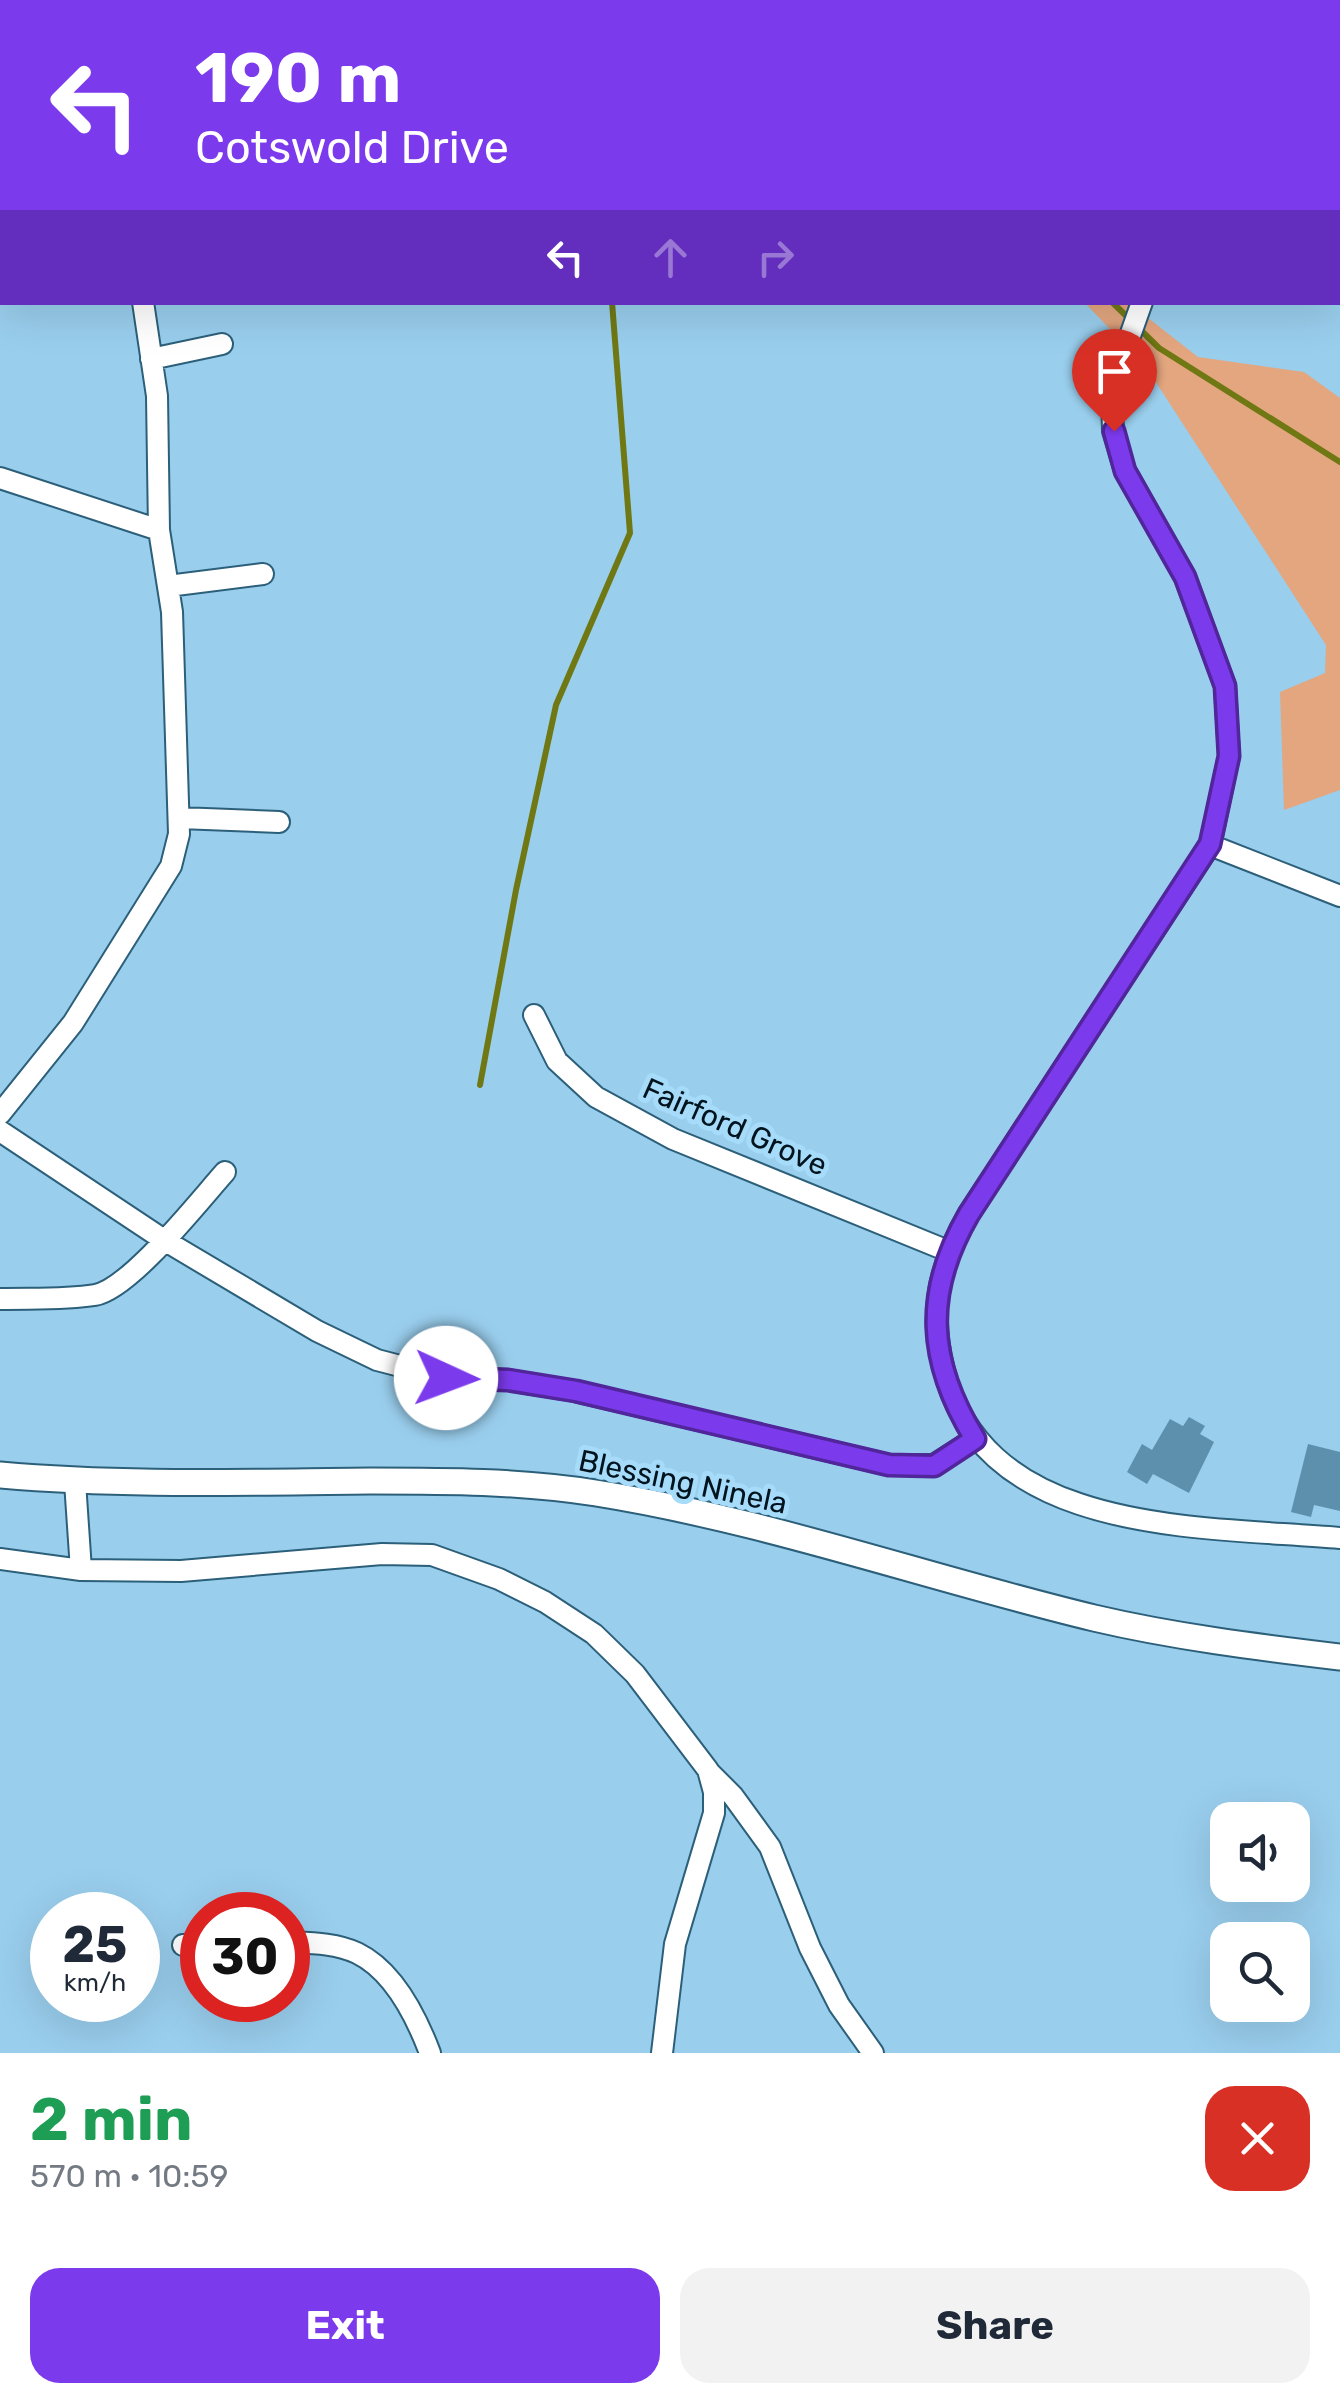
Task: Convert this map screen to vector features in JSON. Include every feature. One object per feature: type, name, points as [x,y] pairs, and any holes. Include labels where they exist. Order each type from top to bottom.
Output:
[{"type":"street","points":[[0,1114],[74,1023],[171,866],[180,818],[172,612],[159,530],[156,396],[143,305]]},
{"type":"street","points":[[1142,306],[1112,396],[1114,431],[1125,471],[1185,577],[1225,686],[1229,756],[1210,844],[948,1251],[939,1284],[937,1346],[949,1388],[975,1439],[1026,1480],[1101,1512],[1134,1519],[1340,1538]]},
{"type":"street","points":[[151,359],[222,344]]},
{"type":"street","points":[[0,478],[159,530]]},
{"type":"street","points":[[168,586],[263,574]]},
{"type":"street","points":[[180,818],[279,822]]},
{"type":"street","points":[[1210,844],[1340,896]]},
{"type":"street","name":"Fairford Grove","points":[[534,1015],[557,1061],[596,1097],[673,1139],[948,1251]]},
{"type":"street","points":[[0,1131],[164,1240],[318,1331],[377,1360],[446,1378],[508,1380],[576,1391],[889,1465],[934,1466],[975,1439]]},
{"type":"street","points":[[0,1299],[97,1295],[112,1288],[164,1240],[225,1172]]},
{"type":"street","name":"Blessing Ninela","points":[[0,1475],[74,1482],[533,1485],[596,1493],[673,1508],[1094,1618],[1210,1641],[1340,1658]]},
{"type":"street","points":[[74,1482],[81,1570]]},
{"type":"street","points":[[0,1559],[81,1570],[181,1571],[382,1554],[432,1555],[499,1579],[545,1602],[594,1634],[635,1674],[708,1770],[733,1796],[770,1847],[810,1948],[839,2004],[873,2053]]},
{"type":"street","points":[[662,2053],[675,1944],[714,1813],[708,1770]]},
{"type":"street","points":[[310,1943],[356,1953],[378,1968],[405,2000],[430,2053]]},
{"type":"shaded area","points":[[1087,305],[1132,305],[1198,357],[1304,372],[1340,398],[1340,790],[1284,810],[1280,692],[1325,673],[1326,645],[1146,367]]},
{"type":"building","points":[[1189,1417],[1205,1426],[1200,1434],[1214,1442],[1189,1493],[1153,1474],[1147,1484],[1127,1472],[1142,1444],[1152,1450],[1170,1419],[1183,1426]]},
{"type":"building","points":[[1308,1444],[1340,1452],[1340,1511],[1314,1505],[1311,1517],[1291,1512]]},
{"type":"waterway","points":[[480,1085],[556,705],[630,533],[612,305]]},
{"type":"waterway","points":[[1115,305],[1159,348],[1340,462]]},
{"type":"route","points":[[446,1378],[508,1380],[576,1391],[889,1465],[934,1466],[975,1439],[959,1413],[937,1346],[939,1284],[948,1251],[1210,844],[1229,756],[1225,686],[1185,577],[1125,471],[1114,431]]}]
